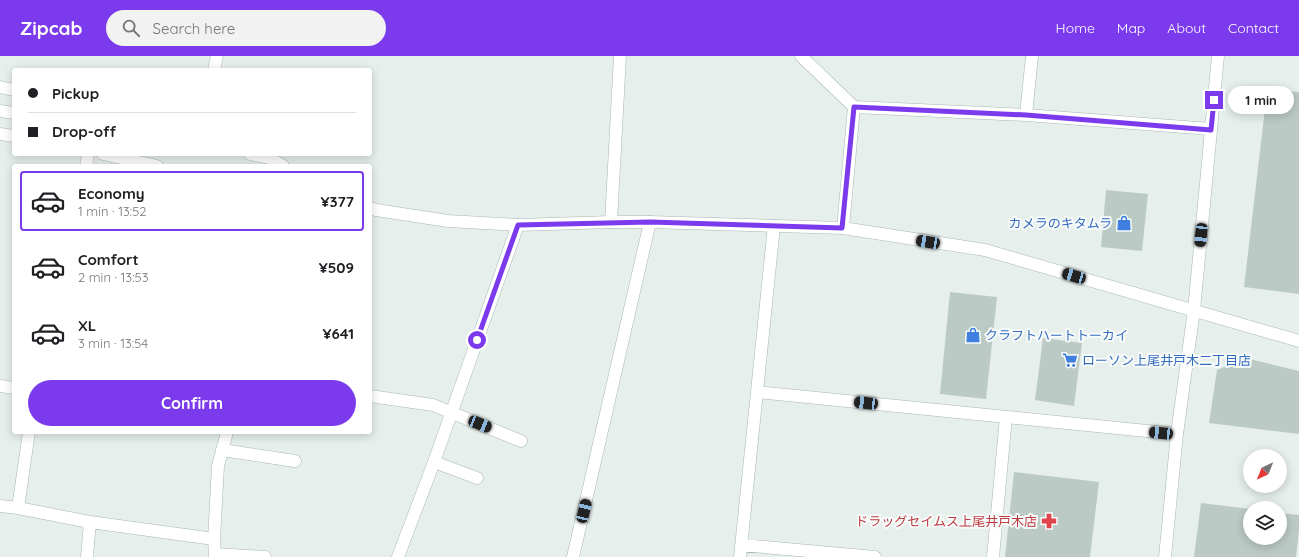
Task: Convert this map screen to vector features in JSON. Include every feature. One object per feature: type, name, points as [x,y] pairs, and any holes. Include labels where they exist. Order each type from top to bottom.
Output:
[{"type":"street","points":[[214,68],[217,56]]},
{"type":"street","points":[[611,222],[620,56]]},
{"type":"street","points":[[801,56],[854,107],[1026,115],[1211,130]]},
{"type":"street","points":[[1026,115],[1032,56]]},
{"type":"street","points":[[1166,557],[1176,434],[1194,310],[1218,56]]},
{"type":"street","points":[[0,87],[12,90]]},
{"type":"street","points":[[842,228],[854,107]]},
{"type":"street","points":[[0,111],[12,113]]},
{"type":"street","points":[[0,134],[12,136]]},
{"type":"street","points":[[112,156],[148,164]]},
{"type":"street","points":[[260,156],[269,158],[280,164]]},
{"type":"street","points":[[372,209],[448,222],[518,225],[650,222],[842,228],[985,250],[1299,341]]},
{"type":"street","points":[[573,557],[650,222]]},
{"type":"street","points":[[398,557],[434,462],[518,225]]},
{"type":"street","points":[[774,226],[740,551],[875,557]]},
{"type":"street","points":[[0,386],[12,388]]},
{"type":"street","points":[[757,392],[1176,434]]},
{"type":"street","points":[[372,396],[433,405],[521,441]]},
{"type":"street","points":[[993,557],[1006,417]]},
{"type":"street","points":[[18,508],[29,434]]},
{"type":"street","points":[[226,434],[218,466],[214,538],[215,556],[265,557]]},
{"type":"street","points":[[222,450],[295,461]]},
{"type":"street","points":[[434,462],[477,478]]},
{"type":"street","points":[[0,506],[90,522],[214,538]]},
{"type":"street","points":[[87,557],[90,522]]},
{"type":"building","points":[[1284,91],[1299,92],[1299,294],[1244,287],[1266,100]]},
{"type":"building","points":[[1106,190],[1148,194],[1142,251],[1101,247]]},
{"type":"building","points":[[950,292],[997,297],[986,399],[940,394]]},
{"type":"building","points":[[1043,338],[1082,343],[1074,406],[1035,400]]},
{"type":"building","points":[[1246,358],[1299,371],[1299,434],[1209,423],[1217,370]]},
{"type":"building","points":[[1014,472],[1099,482],[1090,557],[1005,557]]},
{"type":"building","points":[[1201,503],[1243,508],[1243,545],[1287,545],[1287,514],[1299,515],[1296,557],[1194,557]]},
{"type":"place","name":"カメラのキタムラ","points":[[1124,223]]},
{"type":"place","name":"クラフトハートトーカイ","points":[[973,335]]},
{"type":"place","name":"ローソン上尾井戸木二丁目店","points":[[1070,360]]},
{"type":"place","name":"ドラッグセイムス上尾井戸木店","points":[[1049,521]]},
{"type":"route","points":[[477,340],[518,225],[650,222],[842,228],[854,107],[1026,115],[1211,130],[1214,100]]}]
